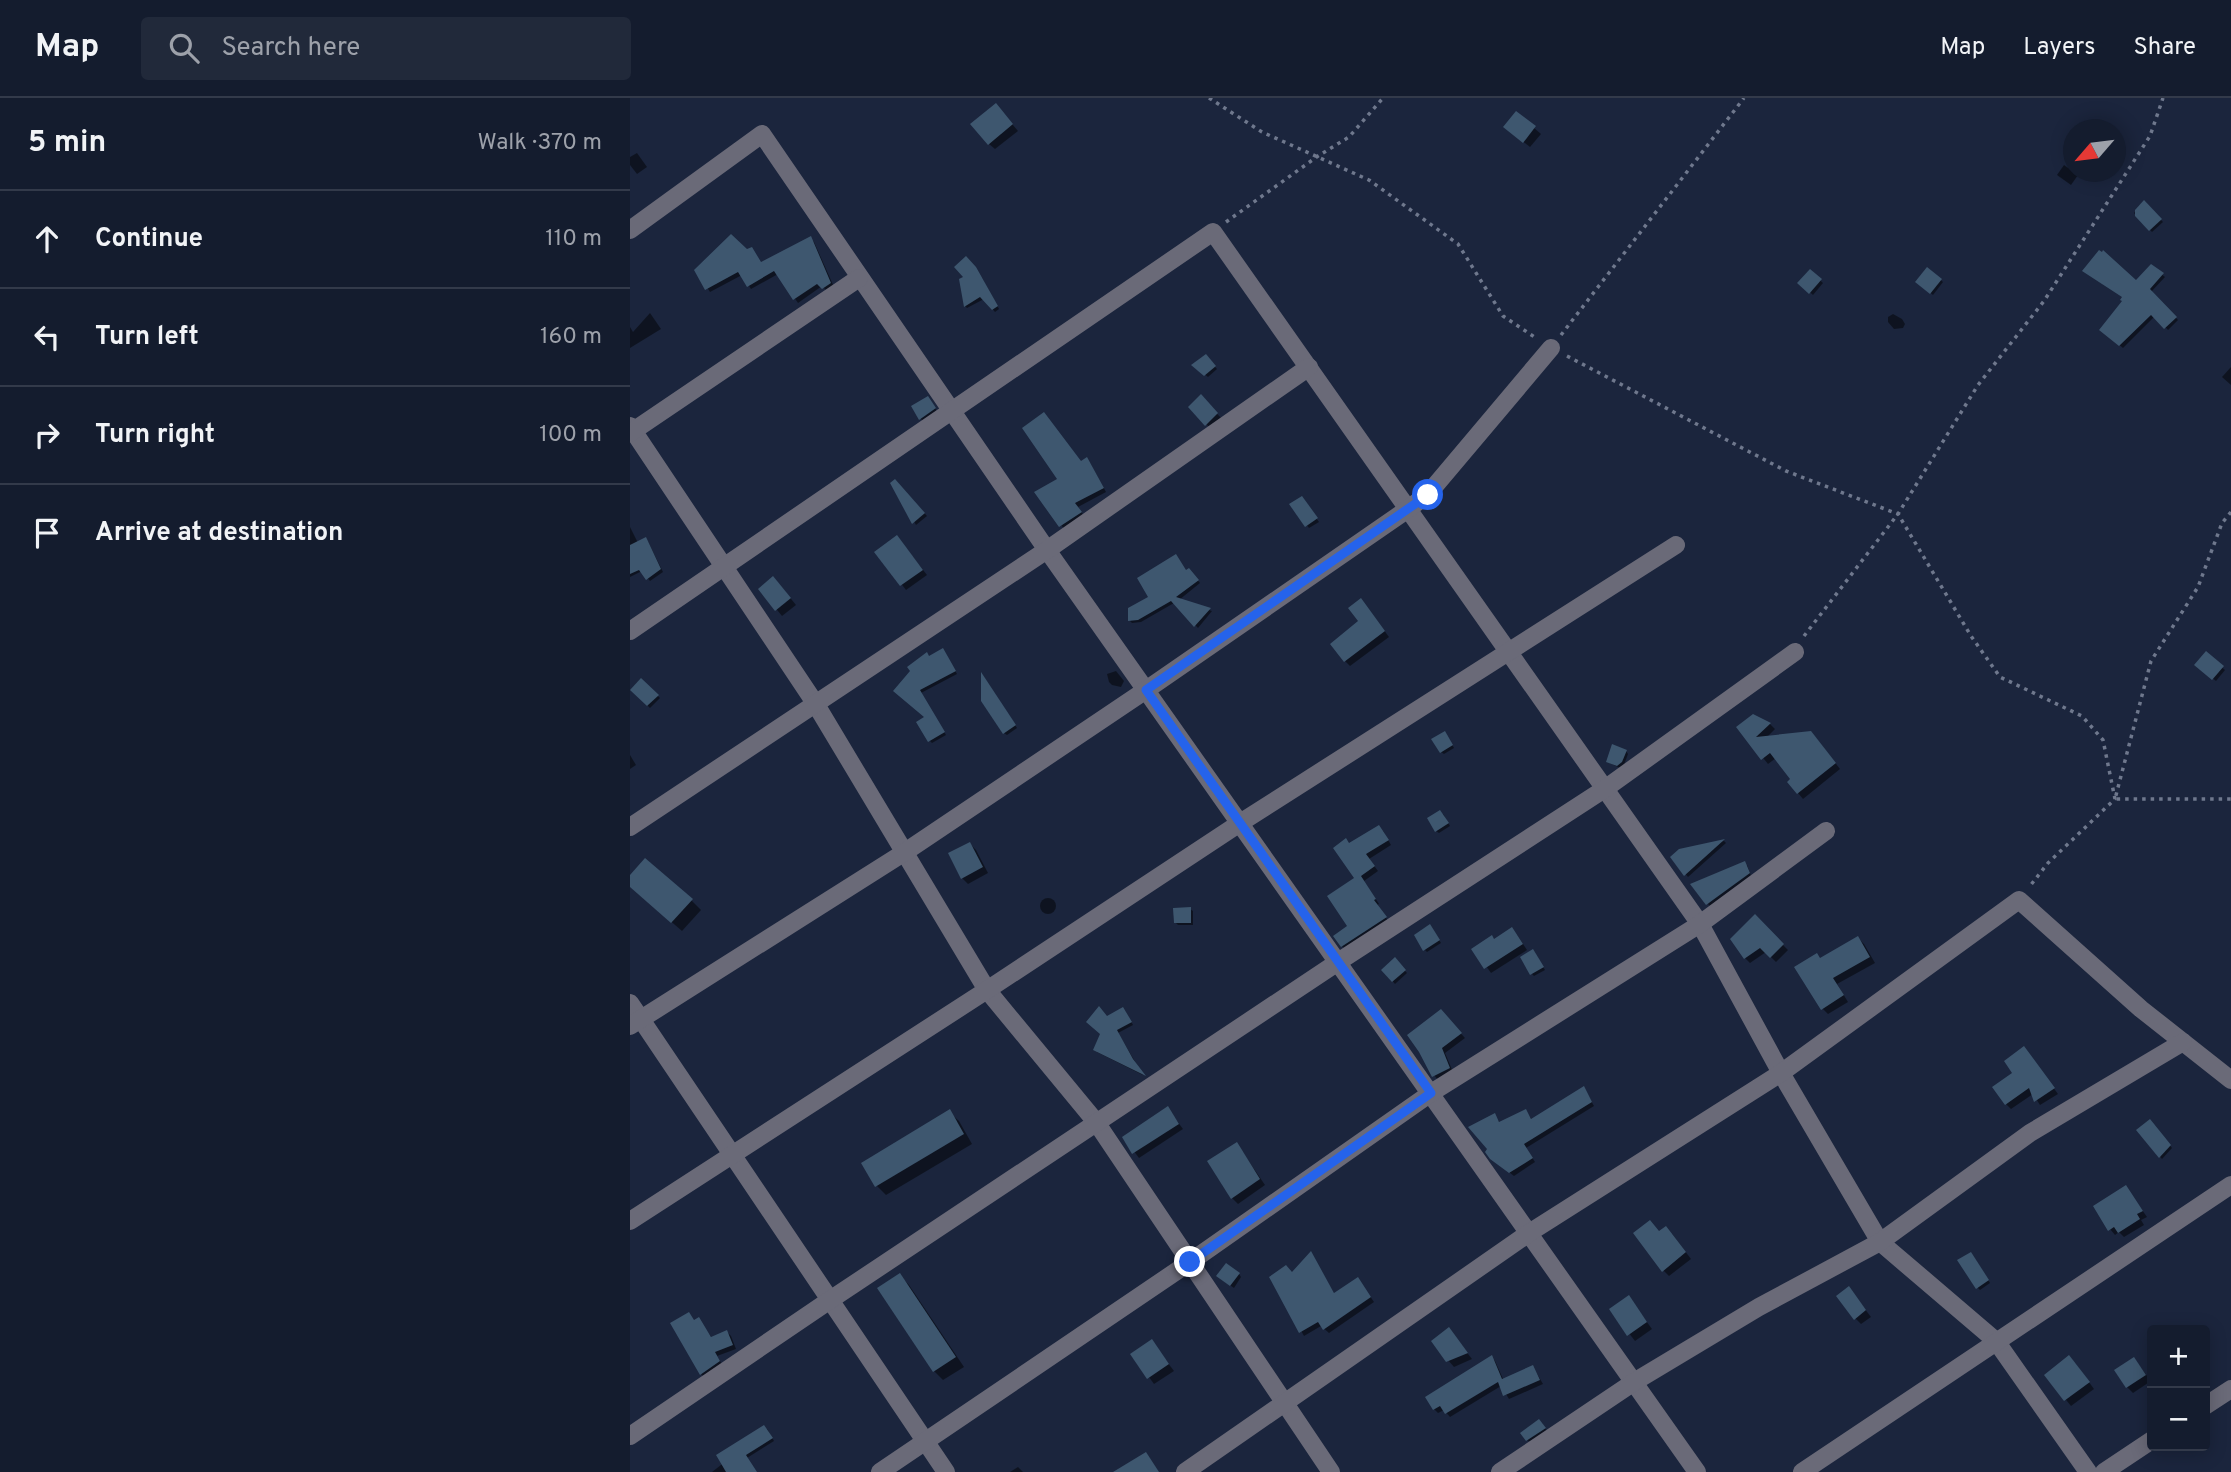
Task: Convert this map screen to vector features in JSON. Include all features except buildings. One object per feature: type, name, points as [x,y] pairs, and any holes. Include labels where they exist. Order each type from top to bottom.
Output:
[{"type":"street","points":[[630,230],[762,134],[1047,550],[1696,1472]]},
{"type":"street","points":[[630,631],[1213,232],[1700,924],[1781,1073],[1880,1242],[1996,1341],[2088,1472]]},
{"type":"street","points":[[859,278],[631,430],[815,704],[987,990],[1096,1122],[1331,1472]]},
{"type":"street","points":[[635,1022],[905,852],[1428,495],[1551,348]]},
{"type":"street","points":[[630,827],[1047,550],[1309,368]]},
{"type":"street","points":[[630,1221],[1240,823],[1676,545]]},
{"type":"street","points":[[630,1436],[1096,1122],[1606,788],[1795,652]]},
{"type":"street","points":[[880,1472],[1190,1262],[1431,1093],[1700,924],[1826,831]]},
{"type":"street","points":[[1185,1472],[1529,1233],[1781,1073],[2019,900],[2141,1009],[2231,1080]]},
{"type":"street","points":[[630,1003],[635,1022],[731,1153],[946,1472]]},
{"type":"street","points":[[1500,1472],[1634,1382],[1759,1307],[1880,1242],[2031,1133],[2183,1042]]},
{"type":"street","points":[[1802,1472],[2231,1185]]},
{"type":"street","points":[[2210,1403],[2231,1389]]},
{"type":"street","points":[[2104,1472],[2147,1443]]},
{"type":"path","points":[[1209,98],[1262,132],[1369,180],[1458,244],[1503,316],[1551,348],[1786,471],[1898,514],[1971,636],[2000,677],[2082,716],[2103,740],[2115,799]]},
{"type":"path","points":[[1213,232],[1318,156],[1349,137],[1383,98]]},
{"type":"path","points":[[1551,348],[1744,98]]},
{"type":"path","points":[[1795,652],[1809,627],[1898,514],[1978,384],[2044,301],[2150,136],[2163,98]]},
{"type":"path","points":[[2019,900],[2048,863],[2115,799],[2151,661],[2198,587],[2222,523],[2231,512]]},
{"type":"path","points":[[2115,799],[2231,799]]},
{"type":"route","points":[[1190,1262],[1431,1093],[1146,690],[1428,495]]}]
